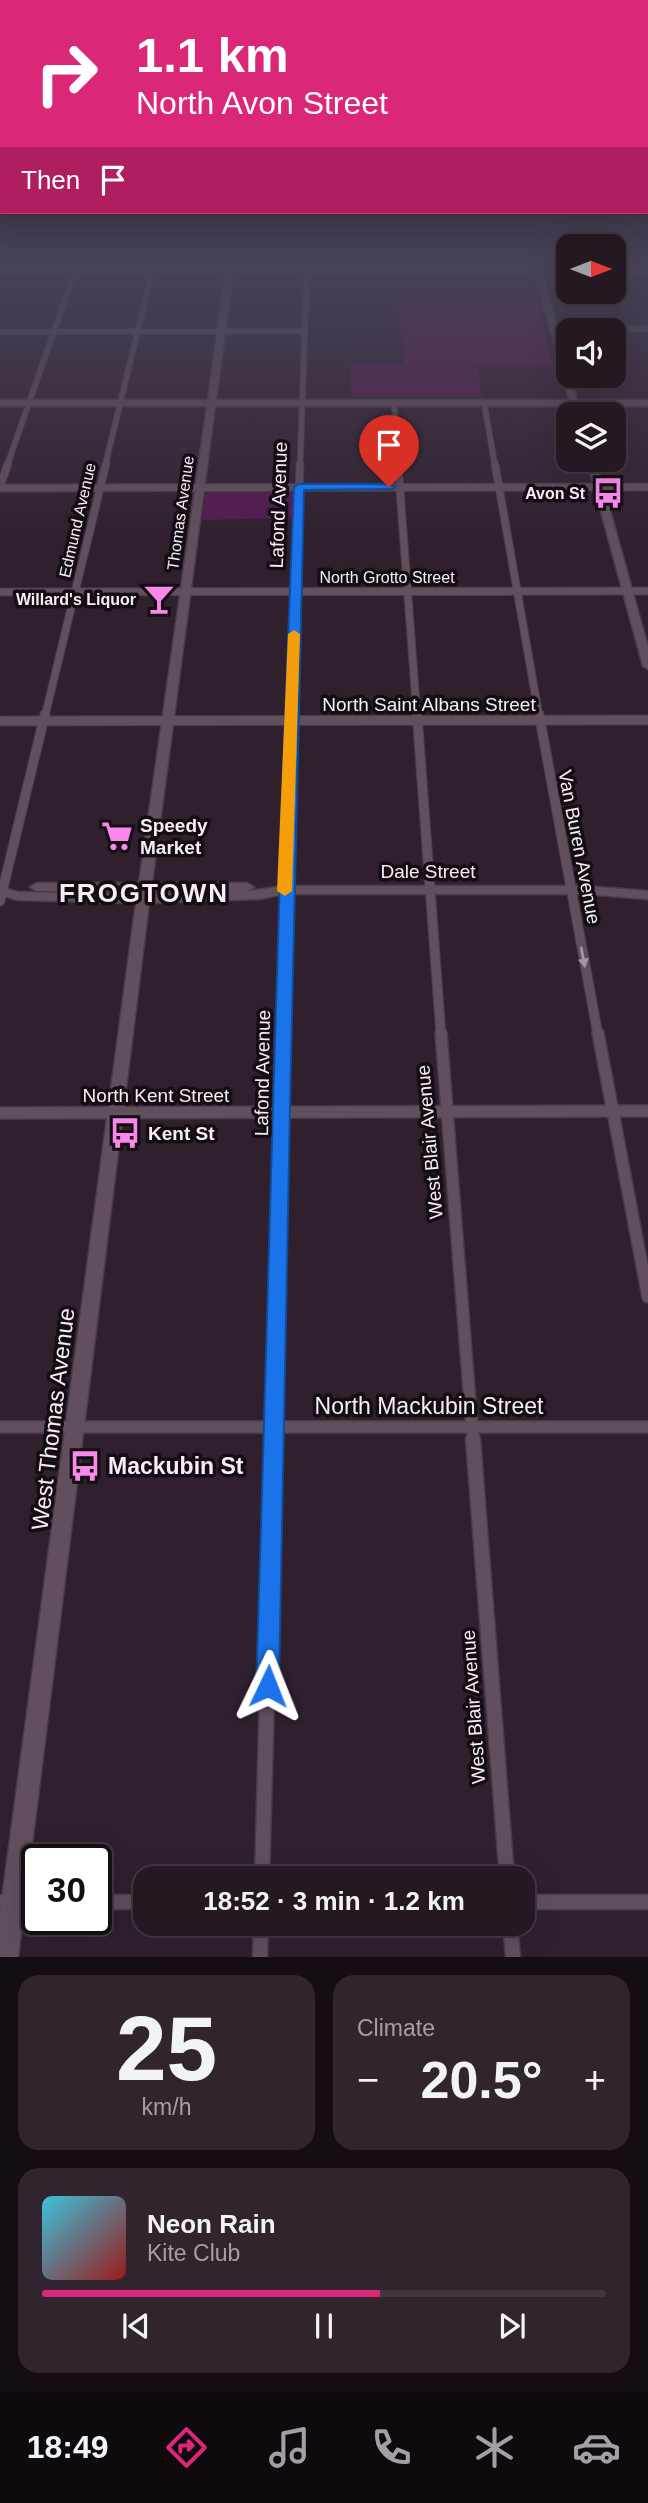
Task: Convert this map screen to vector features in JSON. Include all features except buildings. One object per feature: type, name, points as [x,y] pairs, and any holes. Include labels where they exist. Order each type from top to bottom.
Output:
[{"type":"street","points":[[44,359],[0,487],[648,487]]},
{"type":"street","name":"Edmund Avenue","points":[[1,894],[130,359]]},
{"type":"street","name":"Thomas Avenue","points":[[144,893],[217,359]]},
{"type":"street","name":"Lafond Avenue","points":[[262,1866],[283,1112],[279,891],[291,720],[304,359]]},
{"type":"street","points":[[562,359],[574,402]]},
{"type":"street","name":"West Blair Avenue","points":[[394,402],[428,890],[474,1426],[506,1866]]},
{"type":"street","name":"Van Buren Avenue","points":[[484,402],[539,720],[577,890],[613,1112],[648,1297]]},
{"type":"street","points":[[0,403],[556,402]]},
{"type":"street","points":[[626,402],[648,402]]},
{"type":"street","points":[[594,472],[648,666]]},
{"type":"street","name":"North Grotto Street","points":[[0,592],[648,591]]},
{"type":"street","name":"North Saint Albans Street","points":[[0,721],[648,720]]},
{"type":"street","name":"Dale Street","points":[[577,890],[600,886],[648,886]]},
{"type":"street","name":"Dale Street","points":[[1,894],[259,895],[279,891],[577,890],[648,895]]},
{"type":"street","name":"West Thomas Avenue","points":[[6,1957],[7,1902],[76,1427],[144,893]]},
{"type":"street","name":"North Kent Street","points":[[0,1112],[648,1111]]},
{"type":"street","name":"North Mackubin Street","points":[[0,1427],[648,1427]]},
{"type":"street","points":[[112,1902],[133,1902]]},
{"type":"street","points":[[535,1902],[648,1902]]},
{"type":"street","points":[[260,1957],[261,1936]]},
{"type":"street","points":[[511,1936],[513,1957]]},
{"type":"shaded area","points":[[404,359],[551,359],[553,366],[477,366],[482,397],[351,397],[350,364],[404,364]]},
{"type":"shaded area","points":[[293,490],[294,518],[202,520],[206,491]]},
{"type":"slow traffic","points":[[285,891],[294,634]]},
{"type":"place","name":"Avon St","points":[[608,493]]},
{"type":"place","name":"Willard's Liquor","points":[[159,599]]},
{"type":"place","name":"Speedy Market","points":[[117,836]]},
{"type":"place","name":"Kent St","points":[[125,1133]]},
{"type":"place","name":"Mackubin St","points":[[85,1466]]},
{"type":"district","name":"FROGTOWN","points":[[144,893]]},
{"type":"route","points":[[268,1686],[283,1112],[285,890],[300,519],[299,487],[389,487]]}]
